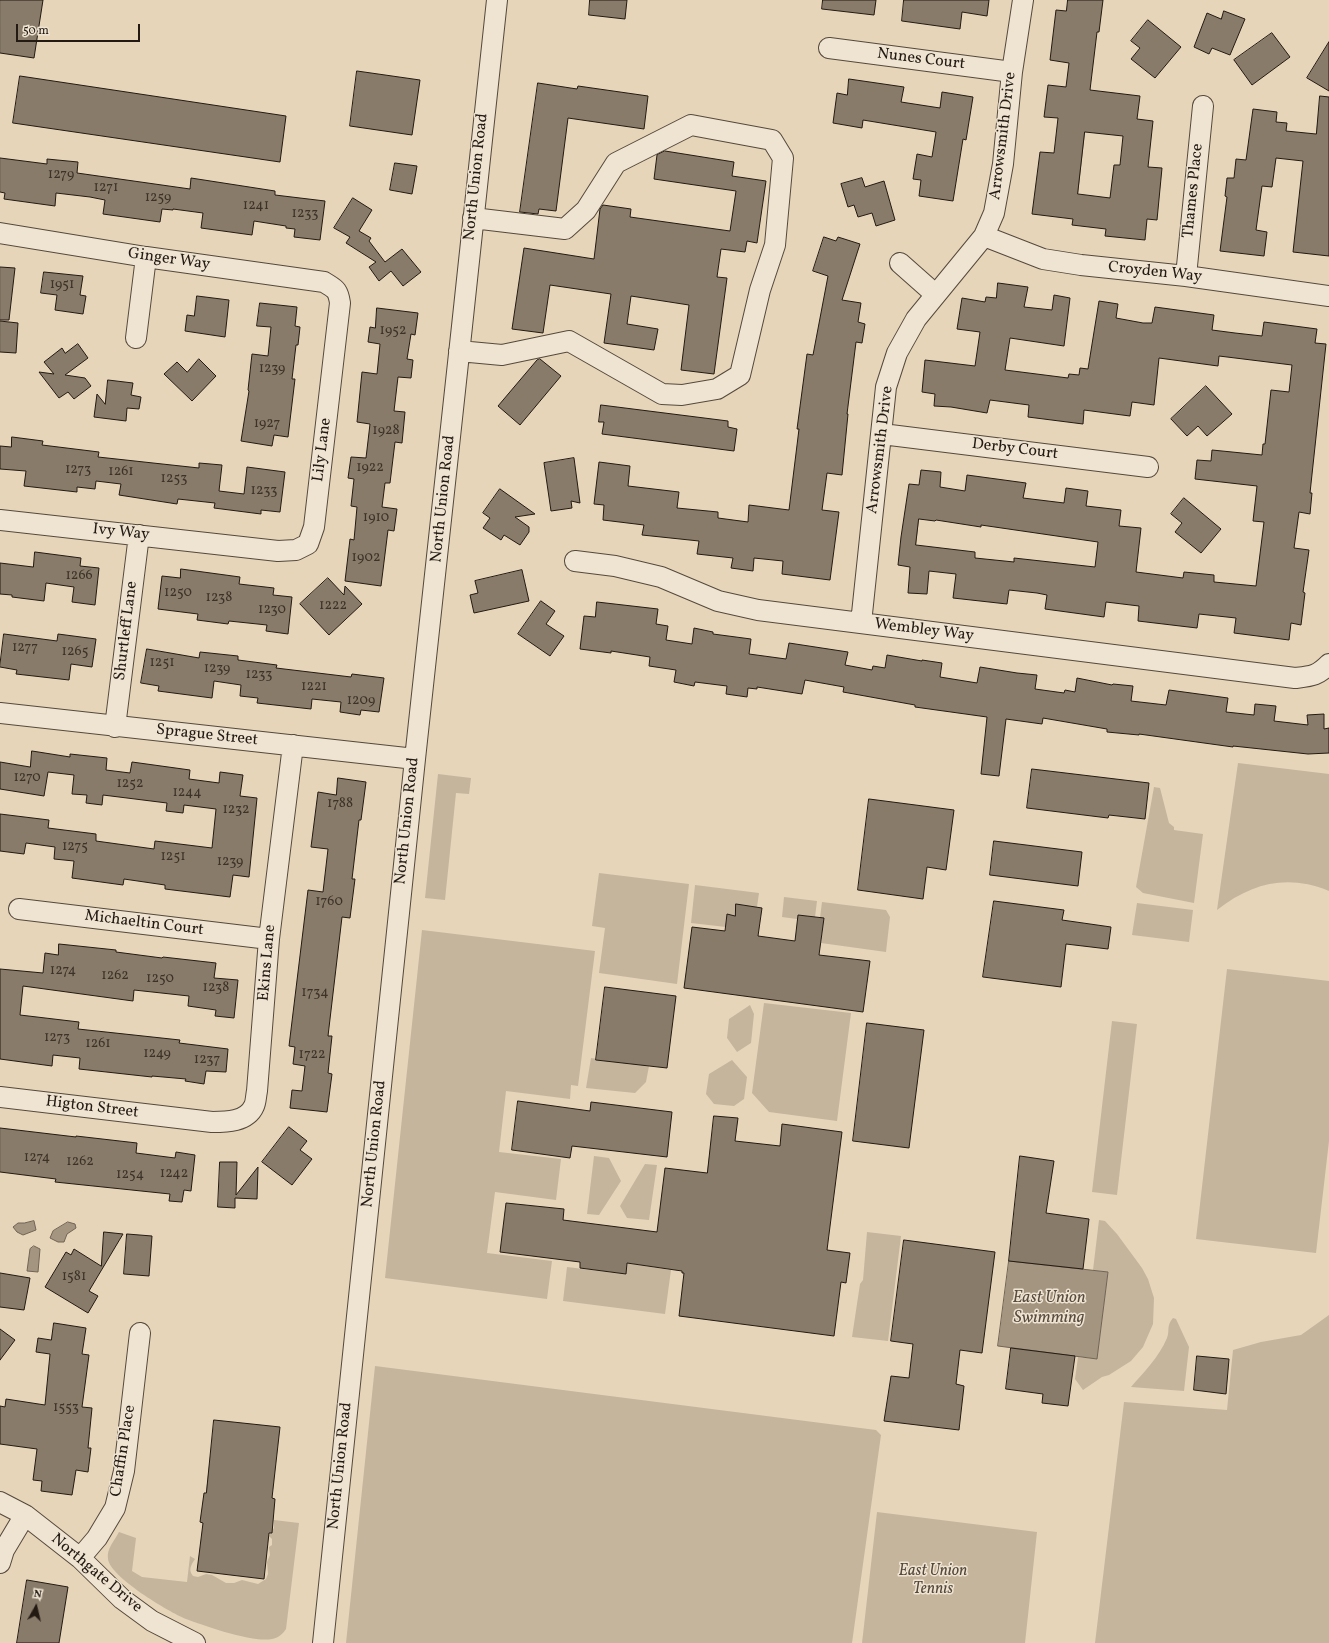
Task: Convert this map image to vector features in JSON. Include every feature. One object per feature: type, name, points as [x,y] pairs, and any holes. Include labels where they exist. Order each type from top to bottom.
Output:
[{"type":"street","name":"North Union Road","points":[[323,1643],[415,759],[431,624],[497,0]]},
{"type":"street","name":"Arrowsmith Drive","points":[[861,623],[886,387],[897,353],[916,319],[984,236],[994,213],[1003,164],[1012,72],[1023,0]]},
{"type":"street","name":"Nunes Court","points":[[829,48],[1012,72]]},
{"type":"street","name":"Thames Place","points":[[1186,276],[1203,106]]},
{"type":"street","points":[[459,351],[502,355],[569,341],[662,394],[682,395],[717,390],[740,375],[760,290],[775,245],[784,158],[772,140],[691,125],[616,163],[586,210],[565,229],[473,218]]},
{"type":"street","name":"Ginger Way","points":[[0,233],[146,257],[324,282],[336,289]]},
{"type":"street","name":"Croyden Way","points":[[984,236],[1043,258],[1081,265],[1186,276],[1329,296]]},
{"type":"street","points":[[136,338],[146,257]]},
{"type":"street","points":[[900,263],[935,294]]},
{"type":"street","name":"Lily Lane","points":[[242,547],[278,551],[296,550],[308,544],[314,527],[340,303],[339,295],[336,289]]},
{"type":"street","name":"Derby Court","points":[[882,434],[1148,467]]},
{"type":"street","name":"Ivy Way","points":[[0,520],[242,547]]},
{"type":"street","name":"Shurtleff Lane","points":[[115,727],[139,535]]},
{"type":"street","name":"Wembley Way","points":[[575,561],[615,566],[661,577],[718,601],[758,610],[1295,678],[1312,676],[1320,672],[1329,664]]},
{"type":"street","name":"Sprague Street","points":[[0,713],[115,727],[415,759]]},
{"type":"street","name":"Ekins Lane","points":[[183,1119],[212,1122],[234,1122],[254,1107],[257,1090],[269,939],[293,745]]},
{"type":"street","name":"Michaeltin Court","points":[[19,908],[269,939]]},
{"type":"street","name":"Higton Street","points":[[0,1097],[183,1119]]},
{"type":"street","name":"Chaffin Place","points":[[80,1558],[97,1538],[115,1508],[124,1471],[140,1333]]},
{"type":"street","name":"Northgate Drive","points":[[0,1502],[25,1515],[80,1558],[122,1599],[152,1620],[195,1643]]},
{"type":"street","points":[[0,1563],[4,1550],[25,1515]]},
{"type":"green space","points":[[1238,763],[1329,774],[1329,891],[1299,883],[1284,882],[1270,884],[1243,893],[1217,910]]},
{"type":"green space","points":[[438,774],[471,778],[469,794],[456,793],[445,900],[425,898]]},
{"type":"green space","points":[[1154,787],[1160,788],[1169,823],[1174,827],[1174,830],[1203,834],[1194,903],[1143,893],[1136,887]]},
{"type":"green space","points":[[599,873],[689,884],[677,984],[599,973],[605,928],[592,926]]},
{"type":"green space","points":[[695,885],[759,893],[757,907],[737,905],[735,916],[727,914],[726,927],[691,923]]},
{"type":"green space","points":[[784,897],[817,901],[815,917],[798,915],[797,919],[782,917]]},
{"type":"green space","points":[[822,902],[886,910],[890,917],[886,952],[821,943],[824,918],[820,918]]},
{"type":"green space","points":[[1137,903],[1193,910],[1189,942],[1132,935]]},
{"type":"green space","points":[[422,930],[595,951],[578,1086],[571,1085],[570,1099],[506,1091],[499,1152],[561,1159],[556,1200],[495,1192],[487,1253],[552,1261],[547,1299],[385,1278]]},
{"type":"green space","points":[[1227,969],[1329,981],[1329,1141],[1316,1253],[1196,1239]]},
{"type":"green space","points":[[764,1003],[851,1013],[837,1121],[769,1112],[752,1093]]},
{"type":"green space","points":[[750,1005],[754,1014],[751,1043],[737,1052],[727,1038],[729,1019]]},
{"type":"green space","points":[[1112,1021],[1137,1024],[1117,1195],[1092,1192]]},
{"type":"green space","points":[[591,1058],[649,1066],[646,1082],[635,1093],[586,1088]]},
{"type":"green space","points":[[732,1060],[747,1077],[744,1099],[734,1106],[714,1104],[706,1094],[709,1074]]},
{"type":"green space","points":[[594,1156],[609,1158],[621,1181],[599,1215],[587,1214]]},
{"type":"green space","points":[[645,1164],[657,1165],[649,1220],[627,1218],[620,1206]]},
{"type":"green space","points":[[1099,1220],[1105,1221],[1117,1234],[1142,1268],[1148,1279],[1154,1298],[1153,1324],[1143,1347],[1131,1361],[1109,1375],[1102,1377],[1083,1390],[1075,1379],[1078,1357],[1097,1359],[1108,1272],[1093,1270]]},
{"type":"green space","points":[[867,1232],[901,1236],[888,1341],[852,1337],[860,1284],[863,1280]]},
{"type":"green space","points":[[627,1263],[671,1270],[665,1314],[563,1301],[567,1267],[626,1274]]},
{"type":"green space","points":[[1329,1315],[1329,1643],[1095,1643],[1124,1402],[1227,1410],[1233,1350],[1261,1342],[1301,1335]]},
{"type":"green space","points":[[1173,1318],[1176,1319],[1189,1347],[1184,1391],[1131,1387],[1160,1352],[1167,1338],[1169,1326]]},
{"type":"green space","points":[[375,1366],[876,1430],[881,1435],[852,1643],[346,1643]]},
{"type":"green space","name":"East Union Tennis","points":[[877,1512],[1037,1532],[1025,1643],[862,1643]]},
{"type":"green space","points":[[274,1520],[299,1523],[286,1629],[280,1636],[274,1638],[264,1640],[253,1639],[205,1626],[186,1619],[154,1602],[129,1584],[111,1566],[108,1559],[108,1552],[119,1532],[136,1538],[132,1571],[142,1577],[187,1582],[190,1556],[195,1559],[190,1570],[193,1576],[198,1577],[206,1574],[212,1575],[226,1583],[234,1583],[242,1580],[258,1584],[266,1579],[268,1574],[267,1562],[270,1555],[269,1547],[272,1545],[272,1539],[269,1536],[274,1528]]},
{"type":"water","points":[[34,1221],[36,1230],[23,1235],[17,1232],[13,1227],[18,1223]]},
{"type":"water","points":[[68,1222],[75,1224],[76,1228],[67,1234],[64,1242],[58,1242],[50,1238],[53,1231]]},
{"type":"water","points":[[34,1246],[40,1249],[38,1272],[27,1271],[30,1249]]},
{"type":"water","name":"East Union Swimming","points":[[1009,1261],[1108,1272],[1097,1359],[998,1346]]},
{"type":"building","points":[[0,0],[43,0],[34,58],[0,53]]},
{"type":"building","points":[[590,0],[627,0],[625,19],[589,15]]},
{"type":"building","points":[[823,0],[876,0],[874,15],[822,9]]},
{"type":"building","points":[[904,0],[989,0],[987,16],[962,12],[960,29],[902,21]]},
{"type":"building","points":[[1068,0],[1103,0],[1099,32],[1097,32],[1090,90],[1140,96],[1137,119],[1153,121],[1148,167],[1162,168],[1157,220],[1147,219],[1145,240],[1105,236],[1106,229],[1072,225],[1073,219],[1032,214],[1040,152],[1054,153],[1058,118],[1044,117],[1048,85],[1066,87],[1069,63],[1050,60],[1056,10],[1066,11]],"holes":[[[1085,132],[1123,136],[1120,165],[1114,165],[1110,198],[1078,194]]]},
{"type":"building","points":[[1224,11],[1245,19],[1230,55],[1212,48],[1209,54],[1194,47],[1207,13],[1221,19]]},
{"type":"building","points":[[1148,20],[1181,47],[1155,78],[1131,59],[1140,48],[1131,41]]},
{"type":"building","points":[[1272,33],[1290,57],[1252,85],[1234,60]]},
{"type":"building","points":[[1329,42],[1329,91],[1307,78]]},
{"type":"building","points":[[357,71],[420,80],[412,135],[350,126]]},
{"type":"building","points":[[20,76],[286,116],[280,162],[13,123]]},
{"type":"building","points":[[849,79],[904,87],[901,102],[940,108],[942,92],[973,97],[966,140],[963,139],[953,201],[919,196],[921,180],[913,179],[917,154],[932,157],[936,132],[863,120],[862,128],[833,123],[837,93],[847,95]]},
{"type":"building","points":[[538,83],[577,89],[578,86],[648,96],[644,129],[568,118],[556,211],[539,209],[538,214],[520,212]]},
{"type":"building","points":[[1320,96],[1329,97],[1329,256],[1293,252],[1303,161],[1276,158],[1272,187],[1262,186],[1256,230],[1267,232],[1264,256],[1220,251],[1227,197],[1225,196],[1227,178],[1234,178],[1236,159],[1246,160],[1253,109],[1277,112],[1276,122],[1287,123],[1286,131],[1316,134]]},
{"type":"building","points":[[665,151],[734,162],[732,176],[766,181],[757,243],[747,241],[745,252],[721,249],[717,277],[727,278],[714,374],[681,370],[689,305],[631,296],[627,324],[658,329],[654,350],[604,343],[611,294],[550,285],[543,333],[512,329],[524,248],[594,259],[600,209],[603,205],[631,209],[630,217],[730,231],[736,191],[654,179],[657,155]]},
{"type":"building","points":[[0,158],[47,164],[47,159],[78,162],[77,173],[190,189],[191,178],[275,191],[275,195],[325,201],[320,240],[294,237],[295,229],[286,228],[286,226],[254,221],[252,235],[201,228],[203,213],[173,209],[162,209],[160,222],[103,214],[105,200],[90,197],[56,193],[55,206],[4,199],[5,193],[0,192]]},
{"type":"building","points":[[395,163],[417,166],[412,194],[390,190]]},
{"type":"building","points":[[862,178],[865,187],[884,181],[895,220],[876,226],[872,213],[858,217],[854,205],[848,207],[841,184]]},
{"type":"building","points":[[353,198],[372,210],[359,231],[371,238],[369,241],[385,262],[402,249],[421,272],[403,286],[391,271],[379,281],[369,267],[376,262],[346,243],[350,237],[334,228]]},
{"type":"building","points":[[824,237],[836,241],[838,237],[860,244],[842,300],[861,303],[858,322],[865,324],[862,343],[856,342],[847,414],[842,475],[827,473],[822,510],[839,512],[830,580],[782,574],[783,561],[754,558],[753,571],[731,568],[733,558],[697,554],[699,541],[642,535],[644,525],[603,520],[604,505],[594,504],[599,462],[630,466],[628,486],[679,492],[677,508],[718,512],[718,518],[748,522],[749,505],[789,510],[799,429],[797,429],[807,354],[813,355],[828,276],[813,271]]},
{"type":"building","points":[[0,267],[15,268],[9,320],[0,320]]},
{"type":"building","points":[[44,272],[83,276],[80,295],[86,296],[83,314],[55,310],[57,295],[41,293]]},
{"type":"building","points":[[998,283],[1028,287],[1024,307],[1052,310],[1054,295],[1070,298],[1064,346],[1010,338],[1005,370],[1068,378],[1069,374],[1079,375],[1080,368],[1088,369],[1099,301],[1118,304],[1116,318],[1143,323],[1152,323],[1155,307],[1214,315],[1212,330],[1262,336],[1264,322],[1317,329],[1315,343],[1326,344],[1310,493],[1312,493],[1310,514],[1299,512],[1294,548],[1309,550],[1303,592],[1305,593],[1301,625],[1291,623],[1289,640],[1234,633],[1236,618],[1199,614],[1197,628],[1138,621],[1139,606],[1106,602],[1104,617],[1045,609],[1047,595],[1037,593],[1009,590],[1007,604],[953,598],[956,574],[929,571],[927,594],[908,593],[910,567],[898,565],[909,484],[919,485],[921,470],[941,472],[940,487],[965,491],[967,475],[1026,483],[1023,498],[1064,503],[1066,488],[1088,491],[1086,506],[1121,510],[1119,526],[1141,528],[1136,572],[1183,578],[1184,572],[1214,575],[1214,582],[1256,586],[1264,522],[1253,521],[1257,486],[1195,479],[1197,460],[1211,461],[1212,450],[1262,455],[1263,444],[1265,444],[1271,390],[1289,392],[1292,365],[1219,356],[1218,366],[1159,358],[1154,405],[1132,402],[1130,416],[1084,410],[1083,424],[1028,417],[1029,405],[990,400],[987,413],[951,407],[934,406],[935,394],[922,392],[925,360],[975,366],[980,332],[957,329],[962,298],[985,302],[986,297],[996,298]],"holes":[[[919,519],[981,527],[981,525],[1098,542],[1095,567],[1014,558],[1014,562],[975,558],[975,552],[916,545]]]},
{"type":"building","points":[[197,296],[229,300],[225,337],[185,331],[187,315],[194,316]]},
{"type":"building","points":[[260,303],[297,307],[295,326],[300,327],[298,345],[296,345],[292,379],[295,379],[288,437],[274,435],[272,446],[241,441],[249,391],[252,354],[268,356],[271,327],[257,326]]},
{"type":"building","points":[[377,308],[418,313],[415,335],[411,334],[407,359],[413,360],[411,378],[398,377],[394,411],[405,412],[402,443],[395,442],[390,483],[385,483],[382,507],[397,509],[394,531],[388,530],[381,586],[345,581],[350,539],[354,540],[357,507],[351,506],[354,479],[348,478],[351,457],[366,458],[370,424],[357,422],[362,372],[377,374],[380,344],[368,342],[370,327],[375,328]]},
{"type":"building","points":[[0,321],[18,323],[16,353],[0,352]]},
{"type":"building","points":[[78,344],[88,358],[65,375],[85,378],[91,386],[74,399],[68,392],[59,398],[39,372],[54,374],[44,362],[62,348],[65,353]]},
{"type":"building","points":[[199,359],[216,376],[192,401],[164,374],[177,362],[187,372]]},
{"type":"building","points":[[540,359],[561,376],[520,425],[498,406],[537,360]]},
{"type":"building","points":[[108,380],[133,383],[131,395],[141,397],[139,409],[127,408],[126,421],[94,417],[97,394],[105,404]]},
{"type":"building","points":[[1206,386],[1232,414],[1207,436],[1198,426],[1187,436],[1171,419]]},
{"type":"building","points":[[601,405],[728,421],[728,427],[737,429],[734,451],[602,434],[604,422],[599,422]]},
{"type":"building","points":[[12,437],[43,441],[42,445],[99,452],[98,457],[199,468],[199,463],[222,465],[219,491],[244,494],[247,467],[285,472],[280,512],[261,510],[261,514],[214,508],[215,503],[178,499],[177,504],[119,495],[121,484],[96,481],[95,489],[77,487],[77,492],[24,486],[26,471],[0,469],[0,446],[11,447]]},
{"type":"building","points":[[574,458],[580,503],[571,501],[572,508],[551,511],[544,463]]},
{"type":"building","points":[[500,489],[535,514],[515,517],[529,527],[529,532],[520,545],[504,535],[501,540],[483,528],[490,518],[483,513]]},
{"type":"building","points":[[1184,498],[1221,529],[1201,553],[1175,532],[1182,523],[1171,514]]},
{"type":"building","points":[[35,552],[81,558],[80,566],[99,568],[95,605],[72,602],[74,587],[46,583],[44,601],[0,594],[0,563],[33,567]]},
{"type":"building","points":[[181,569],[240,577],[239,584],[274,588],[273,595],[292,597],[288,634],[266,631],[267,625],[229,621],[228,624],[197,620],[198,614],[158,609],[162,576],[180,578]]},
{"type":"building","points":[[522,570],[529,601],[474,613],[470,595],[478,593],[475,581]]},
{"type":"building","points":[[328,578],[344,595],[345,586],[362,604],[329,635],[300,604]]},
{"type":"building","points":[[541,601],[555,611],[546,624],[564,636],[550,656],[518,634]]},
{"type":"building","points":[[597,602],[658,609],[656,624],[668,626],[666,640],[692,644],[694,628],[713,632],[713,634],[751,639],[749,654],[786,659],[789,643],[848,652],[845,665],[872,670],[873,666],[885,668],[887,655],[942,663],[940,677],[977,683],[980,667],[1037,675],[1035,689],[1064,693],[1065,690],[1075,692],[1077,678],[1112,685],[1133,686],[1131,701],[1166,705],[1169,690],[1228,698],[1226,712],[1254,715],[1255,704],[1276,706],[1274,721],[1308,725],[1307,715],[1324,714],[1324,729],[1329,728],[1329,753],[1308,754],[1233,747],[1139,734],[1107,732],[1107,729],[1043,718],[1042,724],[1006,719],[999,776],[981,774],[987,717],[915,707],[915,705],[843,692],[844,687],[805,680],[802,694],[757,687],[757,689],[748,688],[747,697],[726,694],[727,686],[695,682],[694,686],[674,682],[676,670],[649,666],[650,657],[611,651],[611,653],[580,649],[584,616],[595,617]]},
{"type":"building","points":[[4,634],[57,641],[58,634],[96,639],[92,667],[71,664],[69,680],[16,674],[17,670],[0,667]]},
{"type":"building","points":[[147,649],[199,658],[200,652],[238,656],[238,660],[277,665],[276,668],[351,677],[352,674],[384,678],[379,712],[361,710],[360,715],[340,712],[341,702],[312,699],[311,709],[257,703],[258,698],[240,696],[241,685],[214,681],[212,698],[158,691],[159,686],[141,683]]},
{"type":"building","points":[[32,751],[70,757],[70,754],[107,758],[106,770],[130,773],[132,762],[190,770],[189,779],[219,783],[220,772],[243,775],[240,796],[257,798],[249,877],[233,875],[230,897],[165,889],[165,885],[124,879],[123,885],[72,878],[74,861],[54,859],[55,847],[26,843],[24,854],[0,851],[0,814],[49,820],[48,828],[96,834],[96,841],[154,849],[155,841],[212,848],[216,809],[184,805],[183,813],[166,811],[167,803],[103,795],[102,805],[86,803],[87,795],[72,794],[74,775],[48,772],[44,796],[0,789],[0,762],[30,767]]},
{"type":"building","points":[[1032,769],[1149,783],[1145,819],[1109,815],[1108,818],[1027,808]]},
{"type":"building","points":[[338,778],[366,782],[361,820],[359,820],[352,879],[355,879],[350,918],[342,917],[328,1036],[332,1036],[328,1073],[332,1074],[327,1112],[290,1108],[292,1090],[302,1091],[305,1066],[293,1064],[295,1047],[289,1046],[308,890],[323,892],[328,849],[311,847],[318,792],[336,795]]},
{"type":"building","points":[[869,799],[954,810],[946,870],[927,867],[923,899],[858,890]]},
{"type":"building","points":[[994,841],[1082,852],[1078,886],[990,875]]},
{"type":"building","points":[[994,901],[1064,910],[1062,920],[1111,927],[1108,949],[1066,944],[1061,987],[983,977]]},
{"type":"building","points":[[736,904],[762,908],[758,936],[795,941],[798,915],[824,918],[819,955],[870,961],[863,1012],[684,988],[692,927],[725,931],[727,914],[735,916]]},
{"type":"building","points":[[59,944],[116,950],[116,952],[162,958],[216,963],[214,978],[238,980],[234,1018],[215,1016],[216,1010],[188,1006],[189,996],[134,990],[133,1001],[23,986],[20,1015],[79,1022],[78,1029],[180,1040],[179,1043],[228,1049],[226,1072],[206,1071],[204,1084],[185,1081],[186,1079],[79,1069],[80,1058],[53,1055],[52,1066],[0,1059],[0,969],[43,973],[45,953],[58,955]]},
{"type":"building","points":[[605,987],[676,996],[667,1068],[596,1060]]},
{"type":"building","points":[[867,1023],[924,1030],[909,1148],[853,1141]]},
{"type":"building","points":[[518,1101],[590,1111],[591,1102],[672,1112],[667,1157],[572,1146],[570,1158],[512,1150]]},
{"type":"building","points":[[714,1116],[738,1118],[735,1141],[780,1146],[782,1124],[842,1132],[827,1250],[850,1253],[846,1283],[841,1282],[834,1336],[679,1316],[684,1273],[682,1273],[682,1271],[627,1263],[626,1274],[580,1268],[580,1262],[500,1252],[506,1203],[564,1209],[563,1220],[657,1232],[665,1168],[707,1173]]},
{"type":"building","points":[[289,1127],[307,1141],[300,1150],[312,1159],[292,1185],[262,1162]]},
{"type":"building","points":[[0,1128],[137,1143],[136,1153],[175,1158],[176,1152],[195,1155],[191,1191],[184,1190],[182,1202],[169,1201],[170,1194],[55,1182],[56,1179],[0,1172]]},
{"type":"building","points":[[1020,1156],[1054,1161],[1046,1213],[1089,1219],[1083,1269],[1009,1261]]},
{"type":"building","points":[[220,1162],[237,1162],[236,1195],[258,1167],[257,1199],[235,1198],[235,1208],[218,1207]]},
{"type":"building","points":[[104,1232],[123,1234],[89,1291],[98,1296],[88,1313],[45,1287],[66,1252],[71,1255],[74,1249],[101,1266]]},
{"type":"building","points":[[127,1234],[152,1236],[149,1276],[124,1274]]},
{"type":"building","points":[[904,1240],[995,1252],[982,1353],[960,1350],[956,1384],[964,1386],[959,1430],[884,1421],[891,1376],[909,1378],[913,1344],[891,1341]]},
{"type":"building","points":[[0,1273],[30,1278],[24,1310],[0,1307]]},
{"type":"building","points":[[54,1323],[86,1328],[82,1354],[89,1355],[82,1407],[92,1408],[88,1448],[91,1448],[88,1472],[76,1470],[72,1495],[41,1491],[42,1481],[33,1480],[37,1449],[0,1444],[0,1406],[5,1407],[6,1399],[45,1405],[50,1354],[36,1352],[38,1338],[51,1340]]},
{"type":"building","points":[[0,1329],[15,1340],[0,1360]]},
{"type":"building","points":[[1011,1348],[1075,1356],[1068,1406],[1042,1403],[1043,1394],[1006,1389]]},
{"type":"building","points":[[1197,1356],[1229,1359],[1226,1394],[1194,1390]]},
{"type":"building","points":[[214,1420],[280,1427],[272,1498],[275,1499],[272,1533],[269,1533],[264,1579],[197,1571],[203,1523],[200,1522],[204,1493],[206,1493]]},
{"type":"building","points":[[27,1580],[68,1587],[59,1643],[17,1643]]}]
